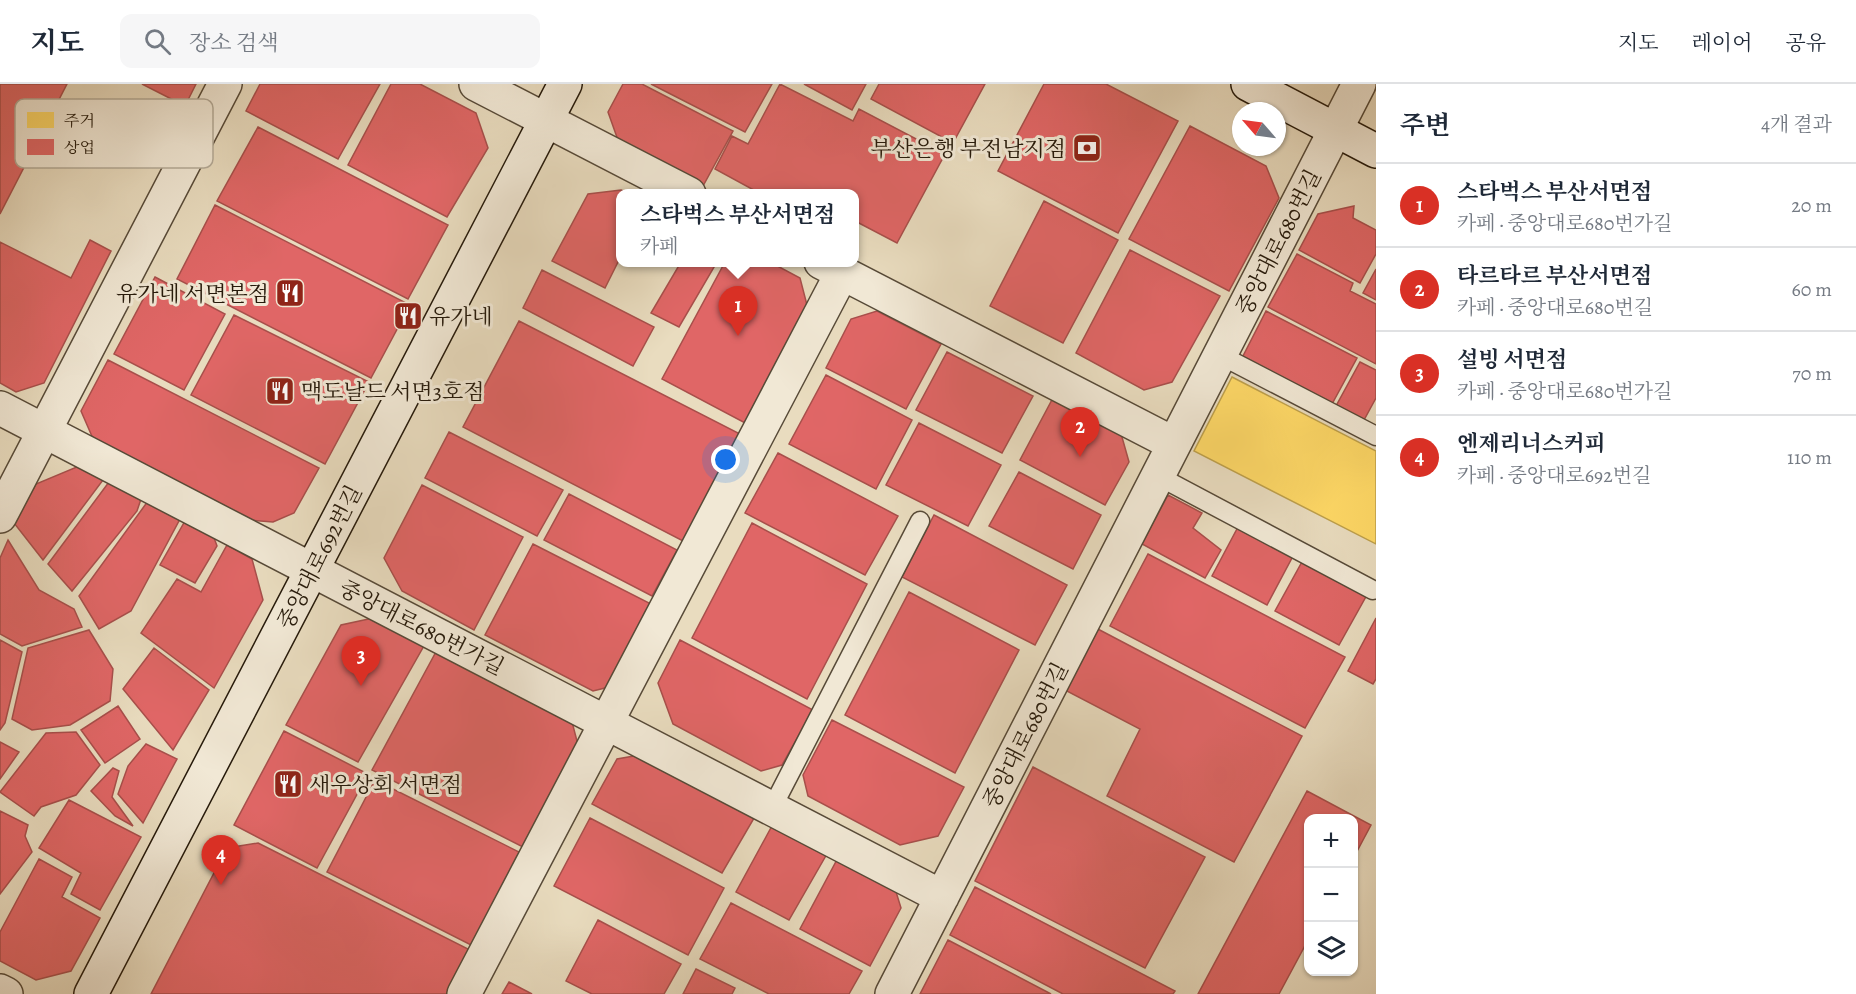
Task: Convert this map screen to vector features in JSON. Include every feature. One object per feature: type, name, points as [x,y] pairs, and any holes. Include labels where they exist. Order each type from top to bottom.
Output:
[{"type":"street","points":[[213,107],[225,84]]},
{"type":"street","points":[[476,84],[679,189]]},
{"type":"street","name":"중앙대로692번길","points":[[92,994],[564,84]]},
{"type":"street","points":[[1248,84],[1376,152]]},
{"type":"street","name":"중앙대로680번길","points":[[892,994],[1359,84]]},
{"type":"street","points":[[0,516],[182,168]]},
{"type":"street","points":[[464,994],[606,723],[832,268],[1174,444]]},
{"type":"street","name":"중앙대로680번가길","points":[[0,408],[942,897]]},
{"type":"street","points":[[0,991],[6,994]]},
{"type":"lane","points":[[1220,355],[1376,436]]},
{"type":"lane","points":[[1158,476],[1373,590]]},
{"type":"lane","points":[[772,808],[920,521]]},
{"type":"building: 주거","points":[[1232,377],[1376,451],[1376,544],[1194,451]]},
{"type":"building: 상업","points":[[0,84],[67,84],[59,99],[15,99],[15,168],[24,168],[0,214]]},
{"type":"building: 상업","points":[[142,84],[196,84],[188,99],[171,99]]},
{"type":"building: 상업","points":[[260,84],[380,84],[338,159],[246,111]]},
{"type":"building: 상업","points":[[391,84],[420,84],[476,113],[488,148],[447,217],[348,165]]},
{"type":"building: 상업","points":[[623,84],[642,84],[733,131],[703,186],[619,143],[608,112]]},
{"type":"building: 상업","points":[[651,84],[772,84],[745,132]]},
{"type":"building: 상업","points":[[780,84],[853,121],[859,109],[945,154],[897,243],[859,223],[859,189],[752,189],[715,169],[732,136],[748,144]]},
{"type":"building: 상업","points":[[804,84],[866,84],[852,110]]},
{"type":"building: 상업","points":[[879,84],[985,84],[953,143],[871,99]]},
{"type":"building: 상업","points":[[1044,84],[1106,84],[1178,121],[1118,233],[998,171]]},
{"type":"building: 상업","points":[[1190,126],[1232,148],[1232,156],[1247,156],[1266,166],[1279,198],[1229,291],[1129,239]]},
{"type":"building: 상업","points":[[258,127],[448,225],[408,299],[217,201]]},
{"type":"building: 상업","points":[[616,191],[616,266],[605,288],[552,261],[588,194]]},
{"type":"building: 상업","points":[[1044,201],[1118,240],[1063,343],[990,306]]},
{"type":"building: 상업","points":[[215,205],[410,305],[371,378],[177,279]]},
{"type":"building: 상업","points":[[1354,206],[1353,218],[1376,230],[1376,254],[1360,283],[1299,250],[1318,214]]},
{"type":"building: 상업","points":[[90,240],[111,251],[44,383],[16,392],[0,383],[0,242],[71,278]]},
{"type":"building: 상업","points":[[1130,250],[1220,296],[1172,382],[1144,390],[1076,353]]},
{"type":"building: 상업","points":[[1297,254],[1353,283],[1350,291],[1376,304],[1376,364],[1268,307]]},
{"type":"building: 상업","points":[[678,267],[714,267],[679,327],[651,313]]},
{"type":"building: 상업","points":[[722,267],[779,267],[800,278],[808,309],[747,424],[662,379]]},
{"type":"building: 상업","points":[[1376,269],[1376,300],[1363,293]]},
{"type":"building: 상업","points":[[542,270],[654,327],[633,366],[523,308]]},
{"type":"building: 상업","points":[[155,277],[225,314],[184,390],[114,354]]},
{"type":"building: 상업","points":[[877,311],[941,344],[906,409],[826,368],[851,319]]},
{"type":"building: 상업","points":[[1266,311],[1357,358],[1332,404],[1242,358]]},
{"type":"building: 상업","points":[[234,315],[369,382],[325,464],[191,395]]},
{"type":"building: 상업","points":[[519,321],[742,435],[685,542],[463,427]]},
{"type":"building: 상업","points":[[947,352],[1033,396],[1002,453],[916,410]]},
{"type":"building: 상업","points":[[108,360],[319,468],[294,513],[273,522],[249,520],[94,441],[81,411]]},
{"type":"building: 상업","points":[[1360,362],[1376,370],[1376,398],[1364,420],[1336,406]]},
{"type":"building: 상업","points":[[826,375],[912,420],[876,489],[789,444]]},
{"type":"building: 상업","points":[[1054,396],[1120,430],[1129,462],[1105,505],[1020,460]]},
{"type":"building: 상업","points":[[919,423],[1001,465],[968,526],[886,485]]},
{"type":"building: 상업","points":[[449,432],[563,490],[537,536],[425,478]]},
{"type":"building: 상업","points":[[778,453],[898,516],[865,575],[745,513]]},
{"type":"building: 상업","points":[[79,466],[103,480],[43,560],[14,523],[36,484]]},
{"type":"building: 상업","points":[[1019,472],[1101,515],[1073,569],[989,526]]},
{"type":"building: 상업","points":[[109,482],[141,499],[137,511],[72,591],[48,564]]},
{"type":"building: 상업","points":[[422,485],[523,537],[474,630],[402,591],[384,558]]},
{"type":"building: 상업","points":[[569,494],[677,550],[652,596],[544,540]]},
{"type":"building: 상업","points":[[1168,495],[1202,513],[1193,528],[1221,550],[1205,578],[1142,544]]},
{"type":"building: 상업","points":[[148,501],[180,519],[131,611],[99,629],[79,596]]},
{"type":"building: 상업","points":[[934,515],[1067,585],[1035,645],[902,577]]},
{"type":"building: 상업","points":[[185,521],[213,535],[217,546],[195,583],[160,565]]},
{"type":"building: 상업","points":[[752,523],[867,584],[807,699],[692,638]]},
{"type":"building: 상업","points":[[1238,527],[1293,556],[1267,605],[1212,576]]},
{"type":"building: 상업","points":[[8,540],[39,590],[74,609],[82,627],[22,646],[0,634],[0,558]]},
{"type":"building: 상업","points":[[533,544],[653,605],[609,687],[593,691],[485,635]]},
{"type":"building: 상업","points":[[227,545],[252,559],[263,600],[214,688],[141,633],[177,579],[201,592]]},
{"type":"building: 상업","points":[[1148,554],[1345,657],[1305,728],[1110,626]]},
{"type":"building: 상업","points":[[1303,560],[1368,593],[1339,645],[1275,611]]},
{"type":"building: 상업","points":[[909,592],[1019,650],[955,773],[845,715]]},
{"type":"building: 상업","points":[[373,618],[425,644],[358,762],[286,725],[341,625]]},
{"type":"building: 상업","points":[[1376,618],[1376,679],[1373,684],[1348,671]]},
{"type":"building: 상업","points":[[1094,627],[1302,736],[1234,862],[1107,796],[1140,729],[1061,688]]},
{"type":"building: 상업","points":[[89,630],[113,669],[110,701],[70,725],[32,730],[12,719],[28,648]]},
{"type":"building: 상업","points":[[0,640],[22,652],[5,723],[0,730]]},
{"type":"building: 상업","points":[[680,640],[813,710],[782,765],[761,771],[673,724],[658,683]]},
{"type":"building: 상업","points":[[154,648],[209,690],[173,750],[123,689]]},
{"type":"building: 상업","points":[[437,650],[571,718],[578,745],[523,847],[372,770]]},
{"type":"building: 상업","points":[[118,706],[140,739],[105,763],[81,730]]},
{"type":"building: 상업","points":[[832,720],[964,787],[938,836],[900,845],[808,796],[803,775]]},
{"type":"building: 상업","points":[[284,731],[368,774],[317,868],[234,825]]},
{"type":"building: 상업","points":[[76,732],[100,765],[76,795],[41,807],[34,816],[0,792],[46,733]]},
{"type":"building: 상업","points":[[0,742],[19,752],[0,779]]},
{"type":"building: 상업","points":[[146,744],[177,759],[143,823],[118,794],[128,766]]},
{"type":"building: 상업","points":[[645,754],[757,813],[722,873],[592,804],[617,759]]},
{"type":"building: 상업","points":[[1033,767],[1205,857],[1145,968],[975,881]]},
{"type":"building: 상업","points":[[113,768],[119,771],[112,797],[133,826],[115,816],[91,791]]},
{"type":"building: 상업","points":[[375,780],[521,853],[473,946],[327,872]]},
{"type":"building: 상업","points":[[1307,791],[1350,814],[1304,814],[1304,947],[1279,994],[1198,994]]},
{"type":"building: 상업","points":[[69,800],[141,837],[100,910],[71,894],[81,873],[39,848]]},
{"type":"building: 상업","points":[[0,811],[28,825],[25,836],[32,852],[0,894]]},
{"type":"building: 상업","points":[[590,818],[724,888],[688,955],[554,886]]},
{"type":"building: 상업","points":[[1358,818],[1371,825],[1358,849]]},
{"type":"building: 상업","points":[[773,824],[828,852],[789,920],[736,892]]},
{"type":"building: 상업","points":[[258,843],[472,951],[449,994],[151,994],[227,848]]},
{"type":"building: 상업","points":[[840,854],[893,882],[901,908],[870,966],[800,929]]},
{"type":"building: 상업","points":[[39,859],[72,877],[62,897],[100,918],[71,971],[36,980],[0,961],[0,932]]},
{"type":"building: 상업","points":[[975,887],[1175,991],[1173,994],[1063,994],[950,935]]},
{"type":"building: 상업","points":[[731,903],[862,971],[849,994],[769,994],[700,959]]},
{"type":"building: 상업","points":[[598,920],[681,964],[664,994],[592,994],[566,981]]},
{"type":"building: 상업","points":[[948,940],[1051,994],[920,994]]},
{"type":"building: 상업","points":[[696,969],[735,988],[732,994],[683,994]]},
{"type":"building: 상업","points":[[509,982],[532,994],[502,994]]},
{"type":"place","name":"부산은행 부전남지점","points":[[1087,148]]},
{"type":"place","name":"유가네 서면본점","points":[[290,293]]},
{"type":"place","name":"유가네","points":[[408,316]]},
{"type":"place","name":"스타벅스 부산서면점","points":[[738,336]]},
{"type":"place","name":"맥도날드 서면3호점","points":[[280,391]]},
{"type":"place","name":"타르타르 부산서면점","points":[[1080,457]]},
{"type":"place","name":"설빙 서면점","points":[[361,686]]},
{"type":"place","name":"새우상회 서면점","points":[[288,784]]},
{"type":"place","name":"엔제리너스커피","points":[[221,885]]}]
